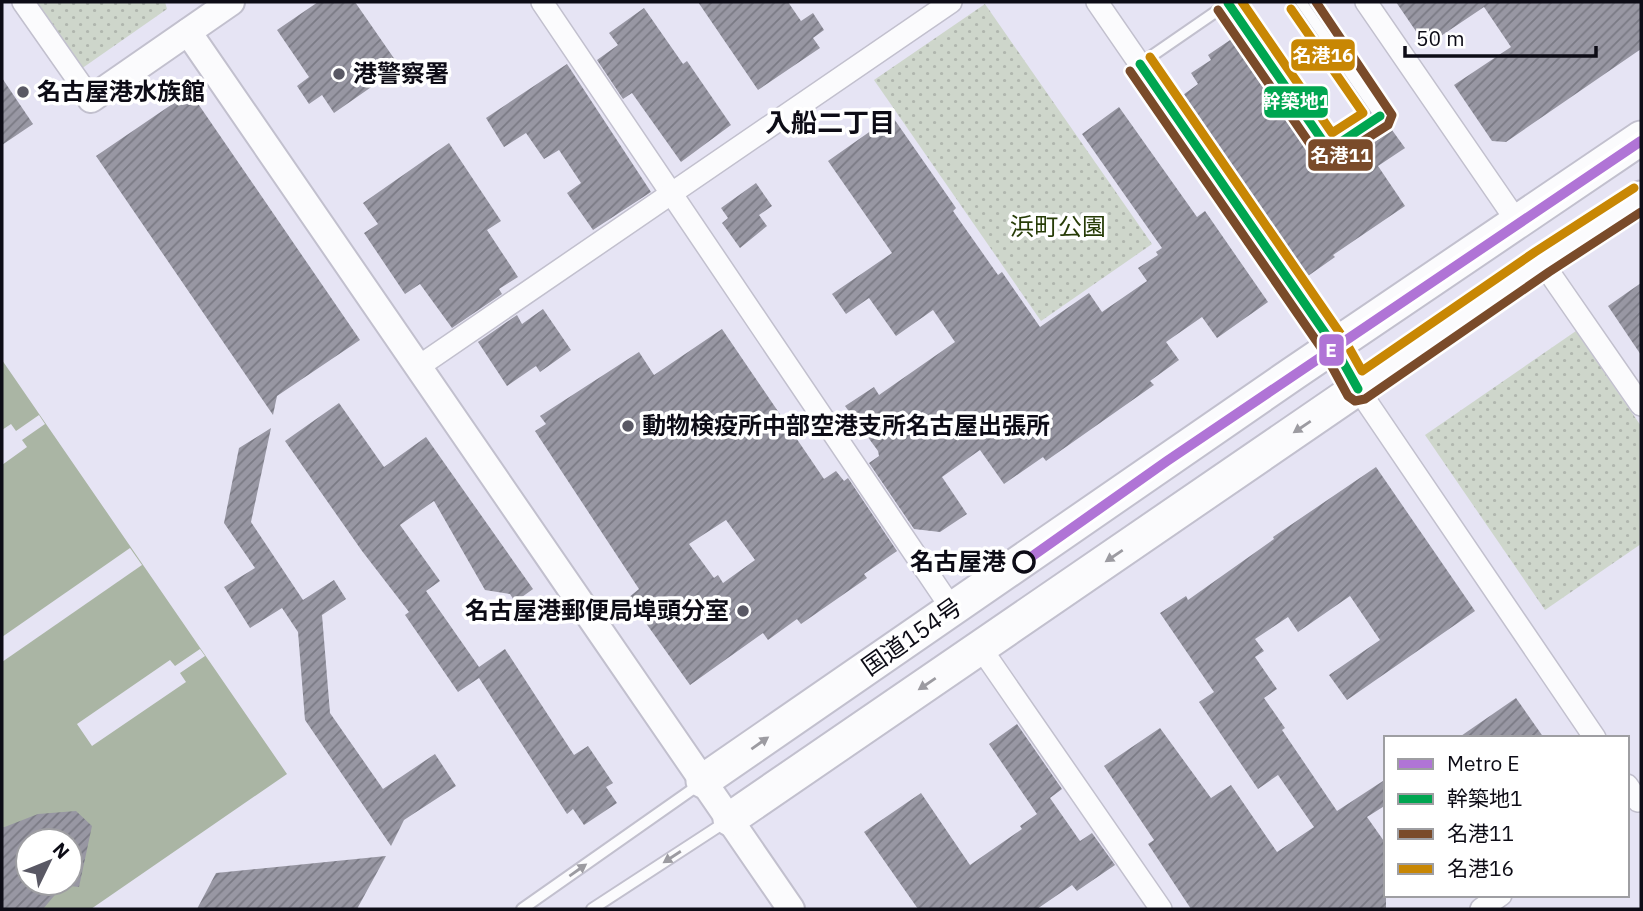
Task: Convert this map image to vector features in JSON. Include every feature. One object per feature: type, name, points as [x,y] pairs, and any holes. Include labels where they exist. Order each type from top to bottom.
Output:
[{"type":"highway","name":"国道154号","points":[[704,781],[952,608],[1641,138]]},
{"type":"highway","name":"国道154号","points":[[730,819],[1542,262],[1641,198]]},
{"type":"street","points":[[23,2],[91,99],[231,2]]},
{"type":"street","points":[[542,2],[952,608]]},
{"type":"street","points":[[418,367],[951,2]]},
{"type":"street","points":[[1097,2],[1334,346],[1358,388],[1594,736]]},
{"type":"street","points":[[1368,2],[1518,223]]},
{"type":"street","points":[[188,32],[792,909]]},
{"type":"street","points":[[1542,262],[1641,405]]},
{"type":"street","points":[[980,647],[1161,909]]},
{"type":"street","points":[[1481,909],[1499,897]]},
{"type":"lane","points":[[1140,64],[1229,3],[1329,150],[1380,116],[1301,2]]},
{"type":"lane","points":[[522,909],[704,781]]},
{"type":"lane","points":[[592,909],[730,819]]},
{"type":"green space","points":[[35,2],[165,2],[167,9],[81,69]]},
{"type":"green space","name":"浜町公園","points":[[985,4],[1152,244],[1041,321],[874,80]]},
{"type":"green space","points":[[1576,331],[1641,426],[1641,544],[1545,610],[1425,435]]},
{"type":"shaded area","points":[[2,360],[287,774],[91,909],[2,909]]},
{"type":"pier","points":[[39,415],[45,424],[22,440],[27,447],[2,465],[2,430],[11,424],[16,431]]},
{"type":"pier","points":[[130,548],[142,565],[2,662],[2,637]]},
{"type":"pier","points":[[200,649],[205,656],[180,673],[186,682],[92,746],[77,724],[170,660],[175,666]]},
{"type":"building","points":[[318,2],[355,2],[400,67],[334,113],[322,95],[309,104],[297,86],[309,77],[277,30]]},
{"type":"building","points":[[698,2],[788,2],[801,21],[813,13],[824,30],[813,38],[820,48],[758,90]]},
{"type":"building","points":[[1396,2],[1641,2],[1641,49],[1506,142],[1492,141],[1454,85],[1511,47],[1484,7],[1426,46]]},
{"type":"building","points":[[644,8],[683,64],[687,61],[731,125],[681,162],[632,93],[623,99],[597,60],[618,45],[609,33]]},
{"type":"building","points":[[1239,34],[1331,171],[1392,130],[1405,148],[1378,166],[1405,206],[1333,255],[1335,257],[1308,276],[1183,95],[1198,84],[1191,73],[1211,60],[1208,55]]},
{"type":"building","points":[[567,64],[651,192],[593,230],[567,193],[581,183],[559,150],[544,159],[526,133],[504,147],[486,118]]},
{"type":"building","points":[[2,78],[33,124],[2,145]]},
{"type":"building","points":[[190,92],[360,340],[277,396],[273,415],[96,156]]},
{"type":"building","points":[[1119,107],[1197,217],[1205,211],[1268,302],[1217,338],[1202,317],[1166,342],[1179,360],[1150,381],[1154,385],[1046,461],[1043,457],[1004,484],[980,450],[942,477],[967,514],[940,532],[914,529],[869,463],[879,456],[878,451],[845,406],[874,387],[879,395],[955,342],[933,310],[896,336],[869,298],[846,314],[832,294],[892,253],[828,161],[892,116],[956,208],[953,211],[998,275],[1002,272],[1040,327],[1089,293],[1102,312],[1147,281],[1138,268],[1158,255],[1156,252],[1162,248],[1082,134]]},
{"type":"building","points":[[449,143],[501,221],[487,230],[518,277],[499,289],[502,294],[452,328],[420,284],[405,294],[364,233],[378,224],[363,203]]},
{"type":"building","points":[[756,183],[772,206],[759,215],[767,226],[740,248],[722,223],[728,218],[721,208]]},
{"type":"building","points":[[1641,283],[1641,355],[1608,306]]},
{"type":"building","points":[[543,309],[571,350],[540,372],[536,366],[507,386],[478,342],[517,315],[522,324]]},
{"type":"building","points":[[722,329],[824,479],[836,471],[844,481],[848,478],[897,551],[864,574],[867,578],[801,624],[797,619],[768,640],[763,633],[690,685],[628,598],[639,589],[535,431],[546,424],[540,416],[639,352],[654,375]],"holes":[[[726,520],[755,560],[723,583],[718,575],[714,578],[689,544]]]},
{"type":"building","points":[[339,403],[384,467],[426,437],[533,589],[515,602],[510,594],[485,590],[434,501],[400,525],[440,581],[426,591],[479,667],[505,649],[574,755],[588,746],[613,783],[606,787],[617,803],[584,825],[573,809],[567,814],[479,678],[458,692],[405,615],[409,612],[362,551],[285,441]]},
{"type":"building","points":[[271,428],[251,522],[303,600],[334,580],[346,599],[322,615],[330,713],[383,789],[435,754],[456,786],[404,820],[391,846],[305,720],[298,632],[282,608],[250,628],[224,587],[255,568],[224,523],[239,448]]},
{"type":"building","points":[[1376,467],[1475,611],[1347,700],[1329,675],[1380,640],[1350,596],[1298,632],[1288,617],[1255,639],[1264,651],[1255,657],[1277,689],[1264,698],[1285,728],[1282,730],[1337,811],[1384,780],[1384,806],[1367,817],[1384,841],[1386,909],[1191,909],[1148,844],[1154,840],[1104,766],[1160,728],[1211,798],[1231,785],[1277,852],[1314,827],[1278,775],[1258,789],[1199,702],[1214,692],[1160,613],[1186,596],[1188,600],[1274,539],[1273,537]]},
{"type":"building","points":[[1516,698],[1543,736],[1461,736]]},
{"type":"building","points":[[1017,724],[1062,789],[1050,798],[1080,841],[1092,833],[1115,865],[1077,891],[1072,885],[1037,909],[918,909],[864,832],[921,793],[970,865],[1022,829],[1020,826],[1037,814],[989,744]]},
{"type":"building","points":[[76,811],[92,826],[84,864],[84,827],[14,827],[14,897],[53,897],[43,909],[2,909],[2,828],[38,814]]},
{"type":"building","points":[[386,856],[357,909],[197,909],[216,873]]},
{"type":"metro line","name":"E","points":[[1024,562],[1167,461],[1641,141]]},
{"type":"transit line","name":"名港16","points":[[1242,2],[1332,133],[1363,113],[1291,9]]},
{"type":"transit line","name":"名港11","points":[[1218,10],[1319,157],[1330,162],[1388,125],[1392,115],[1316,2]]},
{"type":"transit line","name":"幹築地1","points":[[1228,3],[1329,150],[1380,116]]},
{"type":"transit line","name":"名港16","points":[[1150,57],[1344,339],[1362,371],[1535,252],[1634,188]]},
{"type":"transit line","name":"幹築地1","points":[[1140,64],[1334,346],[1358,389]]},
{"type":"transit line","name":"名港11","points":[[1130,71],[1324,352],[1348,396],[1355,401],[1365,399],[1641,212]]},
{"type":"transit line","name":"幹築地1","points":[[1334,346],[1641,138]]},
{"type":"place","name":"港警察署","points":[[339,74]]},
{"type":"place","name":"名古屋港水族館","points":[[23,92]]},
{"type":"place","name":"動物検疫所中部空港支所名古屋出張所","points":[[628,426]]},
{"type":"place","name":"名古屋港","points":[[1024,562]]},
{"type":"place","name":"名古屋港郵便局埠頭分室","points":[[743,611]]},
{"type":"district","name":"入船二丁目","points":[[830,123]]}]
